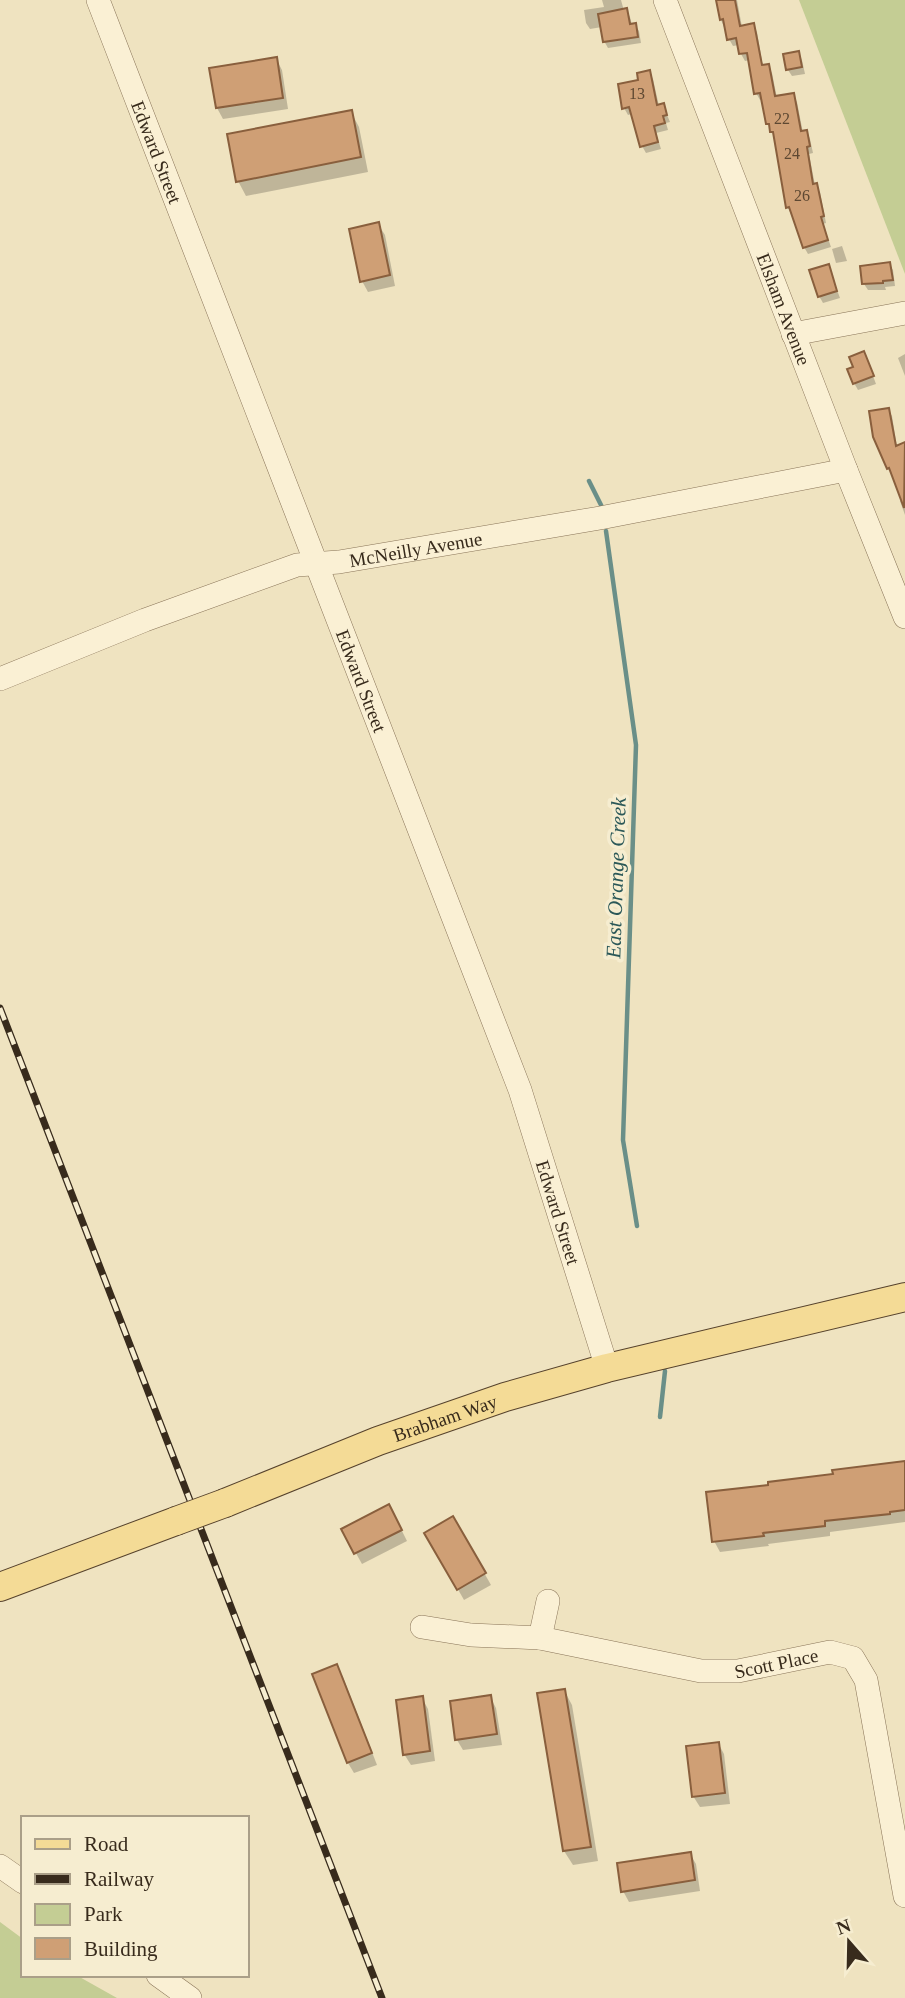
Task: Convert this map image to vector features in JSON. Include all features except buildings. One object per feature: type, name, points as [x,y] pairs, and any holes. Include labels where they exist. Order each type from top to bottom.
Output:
[{"type":"main road","name":"Brabham Way","points":[[0,1587],[225,1503],[378,1441],[505,1397],[607,1368],[905,1297]]},
{"type":"street","name":"Edward Street","points":[[98,0],[520,1090],[607,1368]]},
{"type":"street","name":"Elsham Avenue","points":[[666,0],[793,334],[905,617]]},
{"type":"street","points":[[793,334],[905,313]]},
{"type":"street","name":"McNeilly Avenue","points":[[0,678],[145,620],[297,565],[339,562],[600,518],[846,470]]},
{"type":"street","points":[[540,1638],[548,1601]]},
{"type":"street","name":"Scott Place","points":[[422,1628],[540,1638],[701,1671],[738,1671],[830,1652],[853,1658],[866,1680],[905,1896]]},
{"type":"street","points":[[0,1866],[21,1881]]},
{"type":"street","points":[[161,1977],[190,1998]]},
{"type":"green space","points":[[799,0],[905,0],[905,274]]},
{"type":"green space","points":[[0,1922],[21,1938],[21,1977],[80,1977],[117,1998],[0,1998]]},
{"type":"waterway","name":"East Orange Creek","points":[[589,481],[602,507]]},
{"type":"waterway","name":"East Orange Creek","points":[[606,531],[636,745],[623,1140],[637,1226]]},
{"type":"waterway","name":"East Orange Creek","points":[[660,1417],[665,1371]]},
{"type":"railway","points":[[0,1008],[382,1998]]}]
